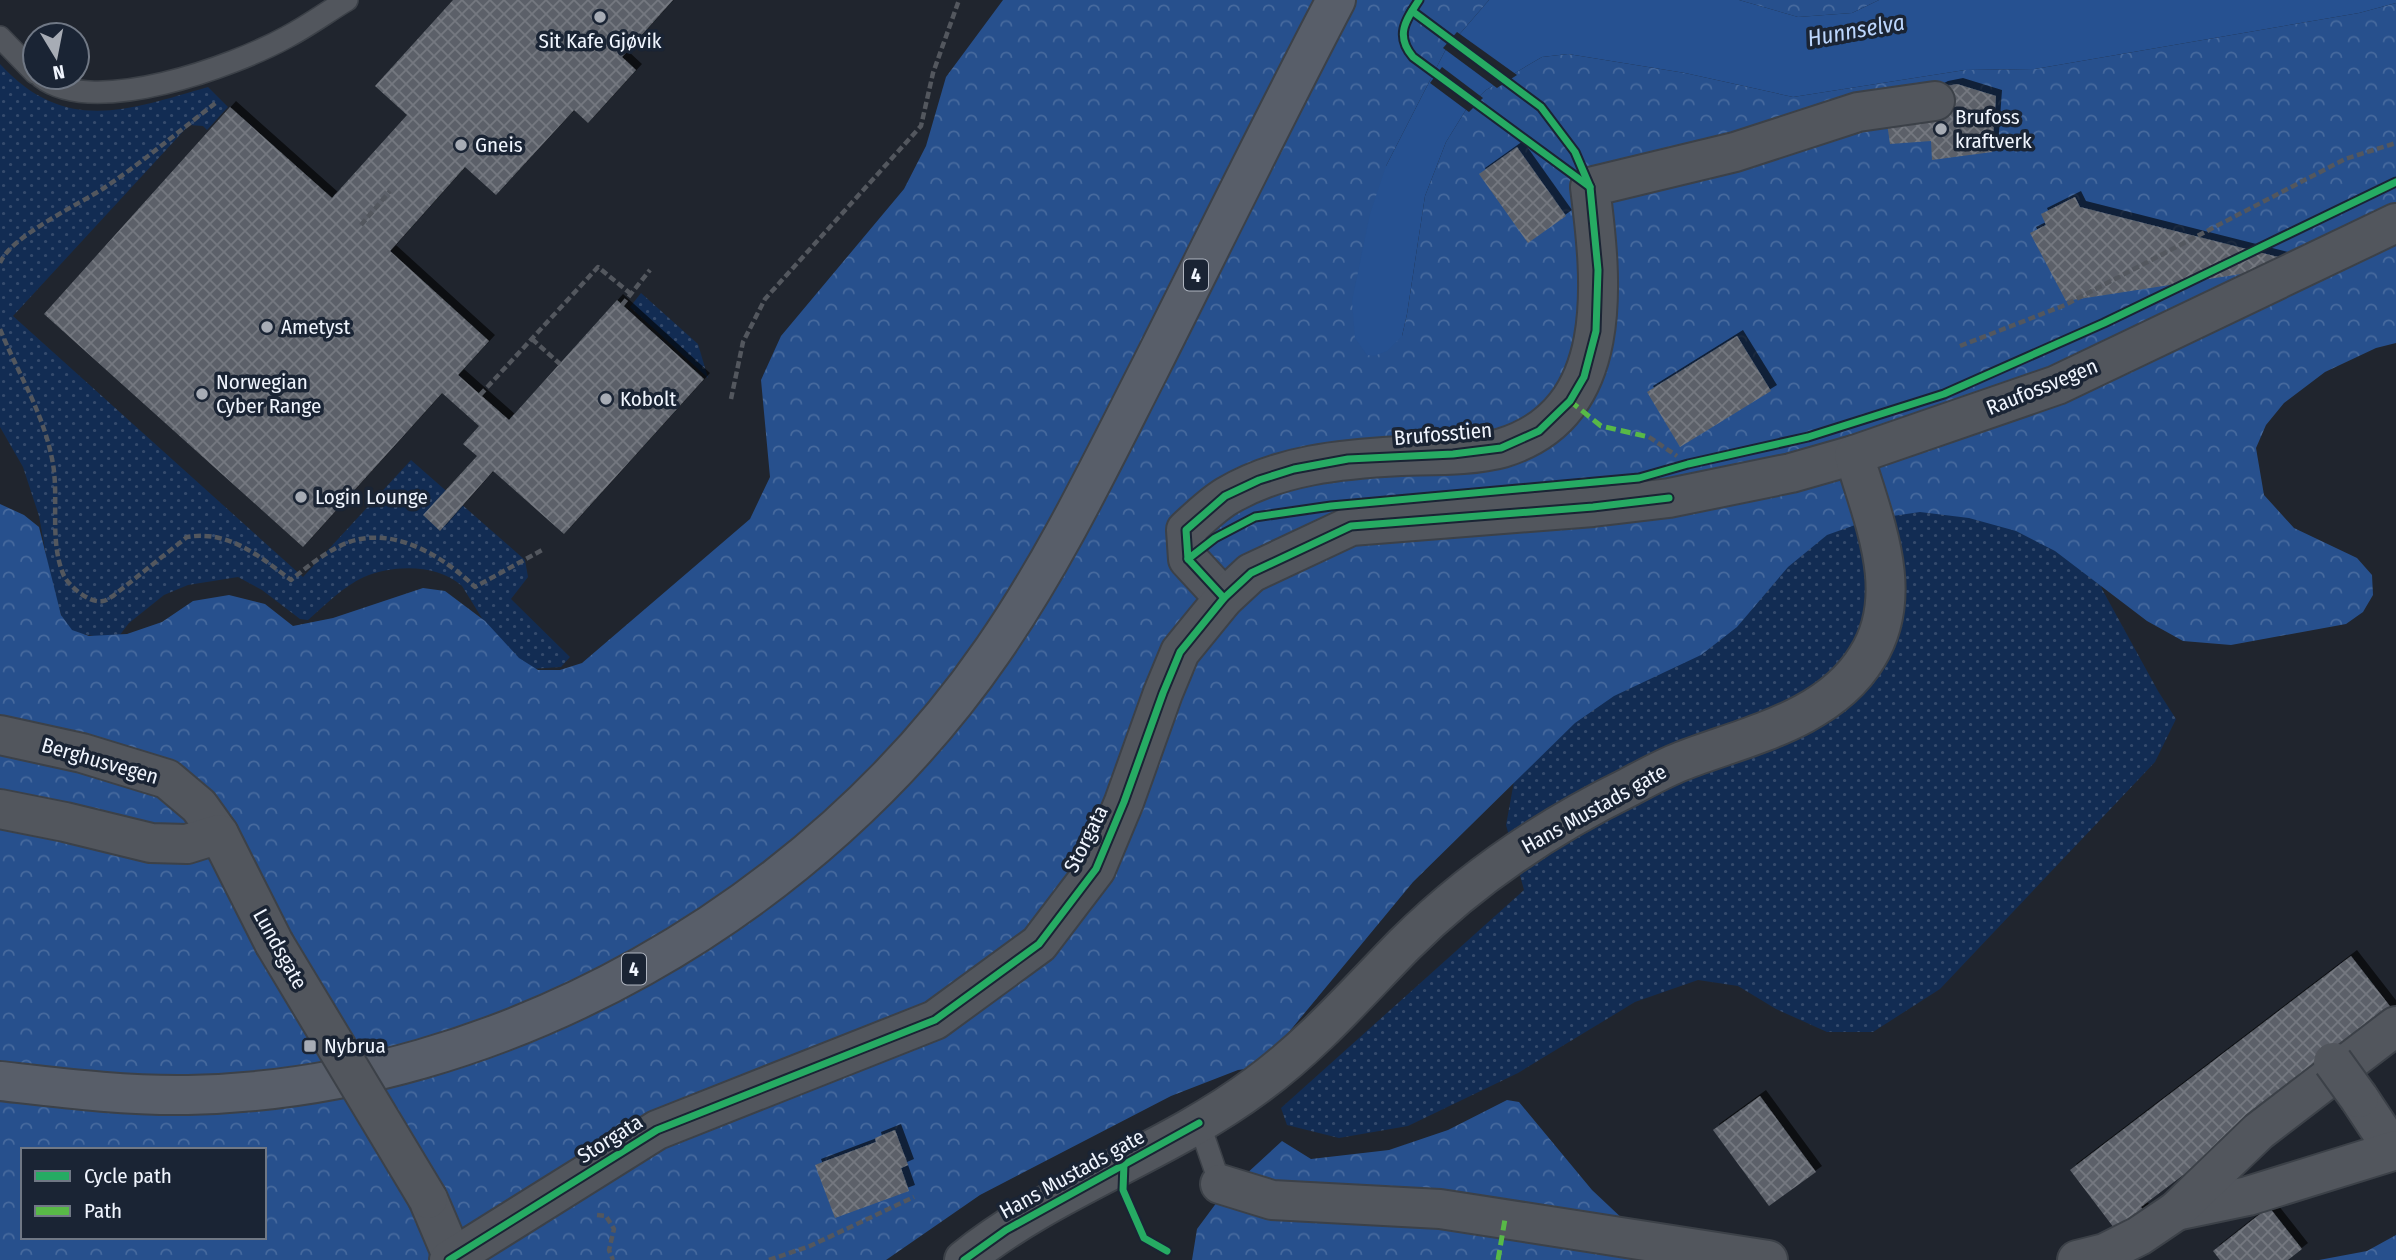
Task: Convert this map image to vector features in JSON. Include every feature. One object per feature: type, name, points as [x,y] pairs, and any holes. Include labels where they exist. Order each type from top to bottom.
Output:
[{"type":"highway","name":"4","points":[[0,1081],[127,1093],[189,1095],[295,1086],[352,1076],[493,1034],[574,1000],[669,950],[774,880],[857,810],[888,778],[962,691],[1026,599],[1083,503],[1336,0]]},
{"type":"street","name":"Brufosstien","points":[[1224,598],[1188,559],[1186,530],[1225,496],[1259,480],[1294,469],[1348,459],[1501,448],[1539,431],[1570,401],[1584,377],[1596,331],[1598,270],[1590,187],[1735,152],[1858,112],[1935,101]]},
{"type":"street","name":"Raufossvegen","points":[[1669,498],[1791,473],[1854,456],[2057,385],[2396,223]]},
{"type":"street","name":"Hans Mustads gate","points":[[964,1260],[1006,1230],[1199,1123],[1258,1085],[1311,1039],[1406,943],[1453,900],[1559,824],[1678,762],[1780,724],[1824,702],[1849,682],[1878,639],[1887,591],[1883,556],[1854,456]]},
{"type":"street","name":"Storgata","points":[[451,1259],[657,1130],[935,1020],[1039,944],[1096,869],[1180,652],[1224,598],[1251,573],[1351,526],[1593,508],[1669,498]]},
{"type":"street","name":"Berghusvegen","points":[[0,735],[82,753],[167,779],[199,806],[219,834]]},
{"type":"street","points":[[0,809],[151,842],[187,844],[219,834]]},
{"type":"street","name":"Lundsgate","points":[[219,834],[274,943],[428,1199],[451,1259]]},
{"type":"street","points":[[2077,1260],[2105,1253],[2139,1236],[2176,1211],[2259,1131],[2396,1026]]},
{"type":"street","points":[[2176,1211],[2248,1196],[2395,1150],[2333,1062]]},
{"type":"street","points":[[1220,1184],[1272,1200],[1440,1209],[1768,1260]]},
{"type":"lane","points":[[76,91],[116,93],[250,63],[347,0]]},
{"type":"lane","points":[[0,37],[21,59]]},
{"type":"lane","points":[[1199,1123],[1220,1184]]},
{"type":"path","points":[[732,399],[743,342],[765,299],[921,126],[933,74],[959,0]]},
{"type":"path","points":[[0,263],[3,255],[16,242],[106,187],[220,99],[250,63]]},
{"type":"path","points":[[1960,346],[2065,305],[2346,159],[2396,143]]},
{"type":"path","points":[[361,225],[390,191]]},
{"type":"path","points":[[480,395],[598,267],[631,294]]},
{"type":"path","points":[[622,305],[650,270]]},
{"type":"path","points":[[0,329],[37,405],[53,465],[57,546],[65,577],[91,600],[103,601],[113,596],[187,537],[200,535],[226,538],[253,551],[290,580],[351,541],[376,538],[398,541],[428,552],[453,566],[475,587],[544,549]]},
{"type":"path","points":[[532,339],[559,364]]},
{"type":"path","points":[[1648,437],[1678,457]]},
{"type":"path","points":[[769,1260],[810,1245],[915,1197]]},
{"type":"path","points":[[587,1216],[606,1216],[611,1222],[614,1229],[609,1250],[614,1260]]},
{"type":"shaded area","points":[[0,64],[21,83],[21,91],[32,91],[49,101],[73,109],[124,109],[208,87],[228,107],[207,130],[203,126],[189,125],[13,316],[303,577],[411,460],[525,560],[528,577],[511,599],[570,657],[561,667],[514,670],[462,586],[441,573],[415,568],[389,570],[364,577],[342,591],[308,620],[300,619],[262,590],[238,577],[188,585],[164,595],[129,623],[116,640],[67,631],[52,588],[39,516],[23,467],[0,427]]},
{"type":"shaded area","points":[[641,293],[698,344],[708,378],[630,307]]},
{"type":"shaded area","points":[[2056,448],[2102,589],[2176,719],[2155,762],[1940,989],[1873,1032],[1827,1032],[1776,1009],[1738,986],[1698,980],[1635,1002],[1518,1073],[1408,1126],[1339,1138],[1287,1125],[1281,1108],[1524,890],[1506,825],[1520,749],[1575,618]]},
{"type":"green space","points":[[1003,0],[1489,0],[1445,51],[1386,166],[1402,336],[1425,196],[1446,142],[1467,108],[1486,90],[1542,57],[1568,54],[1685,73],[1793,97],[1965,70],[2035,69],[2359,13],[2396,3],[2396,343],[2376,348],[2325,372],[2284,403],[2266,425],[2256,448],[2264,495],[2294,528],[2357,558],[2372,575],[2373,595],[2363,612],[2346,624],[2231,645],[2183,641],[2147,621],[2055,551],[2016,531],[1969,518],[1920,512],[1872,519],[1827,535],[1788,567],[1737,627],[1701,655],[1614,696],[1575,723],[1413,882],[1260,1067],[1238,1070],[1171,1096],[980,1195],[886,1260],[0,1260],[0,504],[24,515],[39,527],[61,615],[72,630],[89,636],[127,634],[162,622],[193,601],[229,595],[265,604],[293,626],[333,618],[423,588],[445,591],[485,621],[519,658],[538,670],[560,670],[582,663],[750,519],[770,477],[761,380],[781,336],[904,189],[926,146],[946,77]]},
{"type":"green space","points":[[1739,0],[1879,0],[1852,13],[1798,17]]},
{"type":"green space","points":[[1507,1100],[1519,1102],[1592,1190],[1626,1222],[1764,1260],[1192,1260],[1197,1229],[1220,1198],[1282,1141],[1311,1159],[1389,1150],[1448,1130]]},
{"type":"green space","points":[[2396,1235],[2396,1260],[2319,1260],[2367,1251]]},
{"type":"water","name":"Hunnselva","points":[[1489,0],[1739,0],[1798,17],[1852,13],[1879,0],[2396,0],[2396,3],[2359,13],[2035,69],[1965,70],[1793,97],[1685,73],[1568,54],[1542,57],[1486,90],[1467,108],[1446,142],[1425,196],[1402,336],[1387,351],[1374,356],[1367,355],[1355,338],[1352,301],[1370,214],[1386,166],[1445,51]]},
{"type":"pier","points":[[1457,32],[1517,75],[1497,88],[1443,48]]},
{"type":"pier","points":[[1442,67],[1483,98],[1469,112],[1430,83]]},
{"type":"building","points":[[453,0],[673,0],[622,57],[636,70],[588,123],[574,110],[496,195],[465,167],[390,251],[489,341],[458,375],[509,420],[617,300],[704,379],[564,534],[493,471],[440,531],[423,515],[477,456],[463,444],[479,426],[442,393],[303,547],[44,314],[230,107],[332,198],[407,115],[375,86]]},
{"type":"building","name":"Brufoss kraftverk","points":[[1957,84],[1996,96],[1992,152],[1932,160],[1931,141],[1890,144],[1886,116],[1942,87]]},
{"type":"building","points":[[1517,147],[1566,216],[1528,243],[1479,174]]},
{"type":"building","points":[[2075,197],[2080,207],[2306,264],[2066,301],[2030,233],[2046,225],[2041,214]]},
{"type":"building","points":[[1737,336],[1771,391],[1680,447],[1647,392]]},
{"type":"building","points":[[2351,956],[2396,1014],[2141,1207],[2146,1215],[2127,1230],[2121,1222],[2114,1228],[2070,1170]]},
{"type":"building","points":[[1760,1096],[1816,1172],[1769,1206],[1713,1130]]},
{"type":"building","points":[[895,1130],[908,1165],[901,1168],[909,1191],[835,1218],[815,1165],[876,1142],[875,1138]]},
{"type":"building","points":[[2269,1207],[2302,1249],[2288,1260],[2220,1260],[2213,1251]]},
{"type":"marked path","points":[[1570,401],[1601,426],[1649,437]]},
{"type":"marked path","points":[[1498,1260],[1505,1219]]},
{"type":"cycle path","points":[[1419,0],[1406,22],[1403,35],[1413,57],[1590,187]]},
{"type":"cycle path","points":[[1224,598],[1188,559],[1186,530],[1225,496],[1259,480],[1294,469],[1348,459],[1453,454],[1501,448],[1539,431],[1570,401],[1584,377],[1596,331],[1598,270],[1590,187],[1575,152],[1541,107],[1412,11]]},
{"type":"cycle path","points":[[1188,559],[1215,538],[1255,517],[1331,506],[1639,478],[1808,437],[1944,394],[2104,323],[2396,182]]},
{"type":"cycle path","points":[[449,1260],[657,1130],[935,1020],[1039,944],[1096,869],[1180,652],[1224,598],[1251,573],[1351,526],[1593,507],[1669,498]]},
{"type":"cycle path","points":[[964,1260],[1006,1230],[1199,1123]]},
{"type":"cycle path","points":[[1124,1163],[1123,1190],[1144,1238],[1167,1251]]},
{"type":"place","name":"Sit Kafe Gjøvik","points":[[600,17]]},
{"type":"place","name":"Brufoss kraftverk","points":[[1941,129]]},
{"type":"place","name":"Gneis","points":[[461,145]]},
{"type":"place","name":"Ametyst","points":[[267,327]]},
{"type":"place","name":"Norwegian Cyber Range","points":[[202,394]]},
{"type":"place","name":"Kobolt","points":[[606,399]]},
{"type":"place","name":"Login Lounge","points":[[301,497]]},
{"type":"place","name":"Nybrua","points":[[310,1046]]}]
